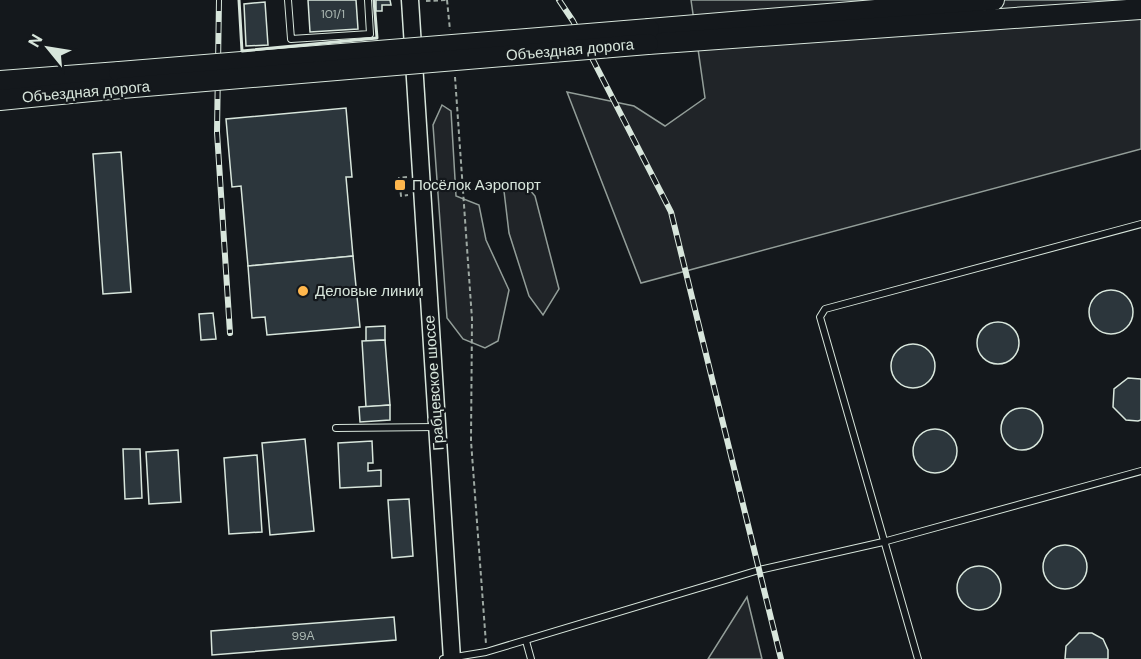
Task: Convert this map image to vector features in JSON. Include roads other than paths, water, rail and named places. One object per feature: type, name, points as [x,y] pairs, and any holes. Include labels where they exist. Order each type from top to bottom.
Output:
[{"type":"highway","name":"Объездная дорога","points":[[0,81],[120,80],[649,36],[994,0]]},
{"type":"highway","name":"Объездная дорога","points":[[649,36],[1141,9]]},
{"type":"highway","name":"Объездная дорога","points":[[0,100],[120,80]]},
{"type":"main road","name":"Грабцевское шоссе","points":[[418,1],[449,659]]},
{"type":"lane","points":[[288,0],[291,39],[370,34],[368,0]]},
{"type":"lane","points":[[918,659],[820,325],[820,317],[825,309],[1141,225]]},
{"type":"lane","points":[[336,428],[437,427]]},
{"type":"lane","points":[[449,659],[526,640],[759,570],[883,542],[1141,471]]},
{"type":"lane","points":[[526,640],[531,659]]},
{"type":"railway","points":[[219,0],[217,132],[230,333]]},
{"type":"railway","points":[[559,0],[573,21],[671,212],[781,659]]},
{"type":"place","name":"Посёлок Аэропорт","points":[[400,185]]},
{"type":"place","name":"Деловые линии","points":[[303,291]]}]
